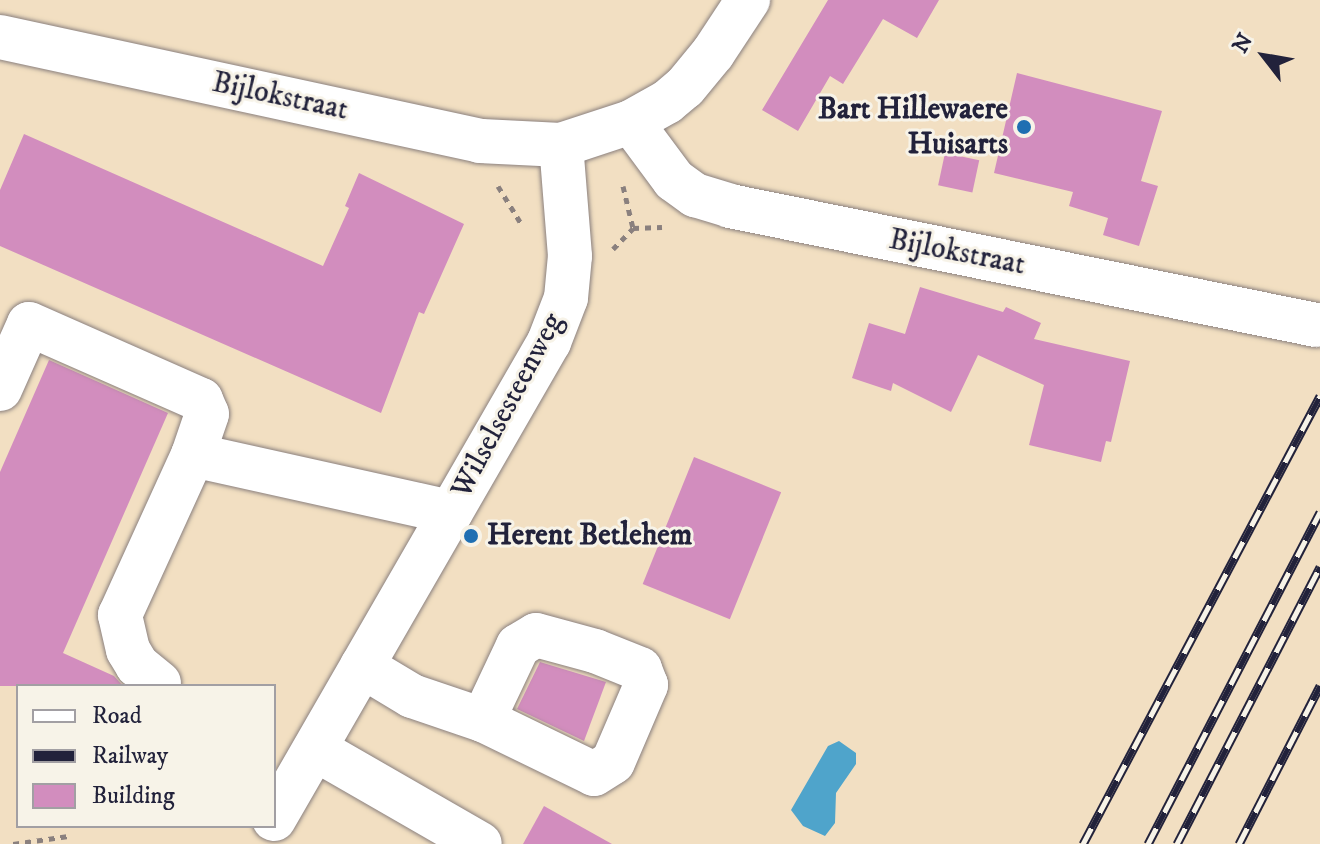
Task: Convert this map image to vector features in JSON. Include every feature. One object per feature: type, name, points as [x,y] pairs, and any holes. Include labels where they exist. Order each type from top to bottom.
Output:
[{"type":"street","points":[[561,145],[631,122],[685,87],[748,0]]},
{"type":"street","name":"Bijlokstraat","points":[[0,37],[480,141],[561,145]]},
{"type":"street","name":"Bijlokstraat","points":[[631,122],[674,180],[695,195],[730,206],[1316,325]]},
{"type":"street","name":"Wilselsesteenweg","points":[[276,816],[549,342],[566,298],[570,256],[561,145]]},
{"type":"street","points":[[0,389],[29,324],[201,400],[207,414],[193,455],[120,615],[128,650],[137,665],[159,683]]},
{"type":"street","points":[[193,455],[451,512]]},
{"type":"street","points":[[362,666],[412,696],[483,720]]},
{"type":"street","points":[[315,749],[480,844]]},
{"type":"path","points":[[621,177],[633,228]]},
{"type":"path","points":[[13,844],[68,836]]},
{"type":"water","points":[[839,741],[856,753],[856,764],[836,793],[835,823],[825,836],[803,826],[791,810],[828,746]]},
{"type":"building","points":[[828,0],[939,0],[917,38],[883,19],[843,84],[830,76],[798,131],[762,110]]},
{"type":"building","points":[[1017,73],[1162,111],[1141,181],[1158,186],[1139,246],[1103,235],[1108,218],[1069,206],[1073,192],[994,173]]},
{"type":"building","points":[[24,134],[323,266],[349,208],[345,206],[359,173],[464,224],[424,314],[419,312],[381,413],[0,246],[0,190]]},
{"type":"building","points":[[945,153],[979,160],[972,193],[938,185]]},
{"type":"building","points":[[920,287],[1003,312],[1006,307],[1041,323],[1034,339],[1130,361],[1111,442],[1106,441],[1101,462],[1029,445],[1044,385],[978,355],[951,412],[893,383],[891,391],[852,378],[869,323],[905,334]]},
{"type":"building","points":[[49,360],[168,413],[63,653],[114,676],[121,684],[0,686],[0,472]]},
{"type":"building","points":[[694,457],[781,492],[730,619],[643,584]]},
{"type":"building","points":[[540,662],[606,682],[584,741],[517,709]]},
{"type":"building","points":[[544,806],[612,844],[523,844]]},
{"type":"railway","points":[[1083,844],[1320,396]]},
{"type":"railway","points":[[1148,844],[1320,512]]},
{"type":"railway","points":[[1177,844],[1320,567]]},
{"type":"railway","points":[[1239,844],[1320,686]]},
{"type":"place","name":"Bart Hillewaere Huisarts","points":[[1024,127]]},
{"type":"place","name":"Herent Betlehem","points":[[471,536]]}]
